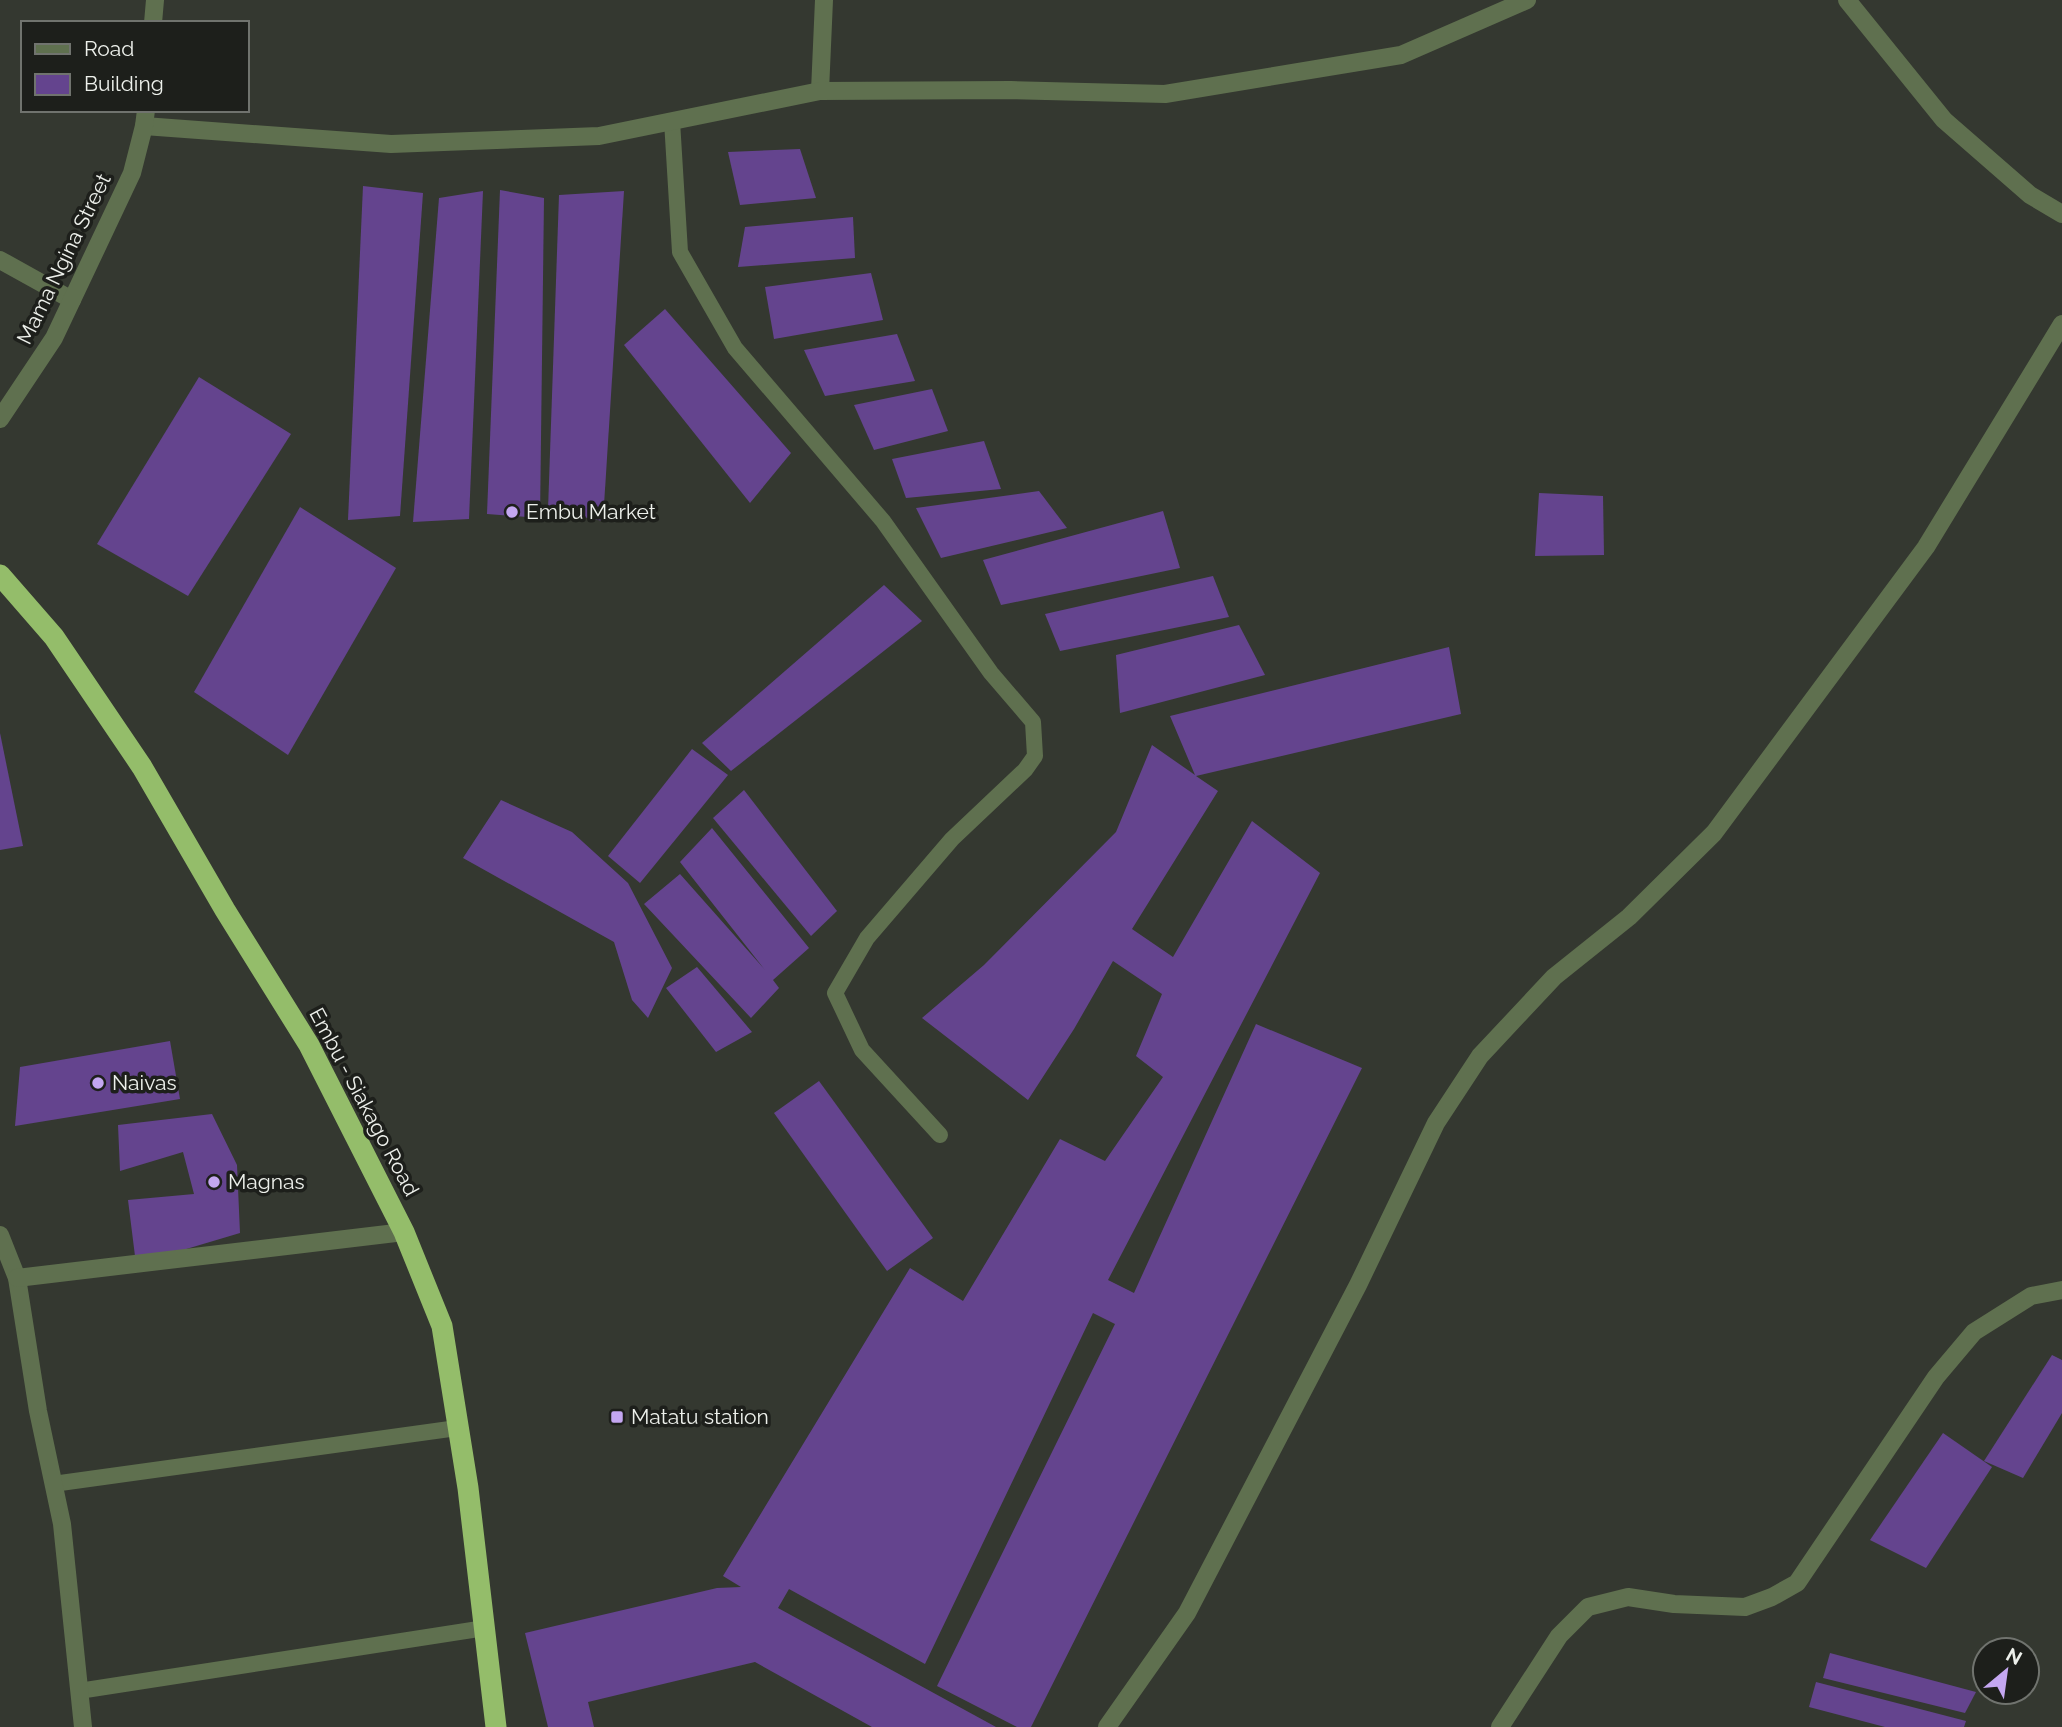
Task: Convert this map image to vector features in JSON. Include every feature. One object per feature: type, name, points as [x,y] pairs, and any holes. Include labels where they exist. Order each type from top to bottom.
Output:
[{"type":"highway","name":"Embu - Siakago Road","points":[[0,575],[54,637],[142,767],[225,910],[309,1045],[404,1232],[442,1325],[468,1488],[496,1727]]},
{"type":"street","points":[[153,21],[155,0]]},
{"type":"street","points":[[820,91],[824,0]]},
{"type":"street","points":[[145,118],[391,144],[599,136],[820,91],[1011,90],[1165,94],[1401,55],[1527,0]]},
{"type":"street","points":[[1847,0],[1944,120],[2030,195],[2062,214]]},
{"type":"street","name":"Mama Ngina Street","points":[[0,419],[54,338],[132,173],[145,118]]},
{"type":"street","points":[[0,260],[72,300]]},
{"type":"street","points":[[1107,1727],[1186,1613],[1358,1285],[1437,1123],[1479,1056],[1554,977],[1629,917],[1714,833],[1926,547],[2062,324]]},
{"type":"street","points":[[17,1278],[404,1232]]},
{"type":"street","points":[[0,1234],[17,1278],[38,1411],[61,1524],[83,1727]]},
{"type":"street","points":[[1500,1727],[1559,1636],[1588,1607],[1628,1597],[1674,1604],[1745,1607],[1772,1597],[1797,1583],[1936,1377],[1974,1332],[2031,1296],[2062,1290]]},
{"type":"lane","points":[[672,121],[680,253],[735,348],[883,521],[991,673],[1032,722],[1035,756],[1025,771],[952,839],[867,938],[835,993],[862,1050],[940,1135]]},
{"type":"lane","points":[[53,1484],[457,1428]]},
{"type":"lane","points":[[79,1691],[485,1628]]},
{"type":"building","points":[[800,149],[816,198],[740,205],[728,152]]},
{"type":"building","points":[[363,186],[423,193],[400,516],[348,520]]},
{"type":"building","points":[[500,190],[544,198],[540,518],[487,514]]},
{"type":"building","points":[[483,191],[469,519],[413,522],[439,198]]},
{"type":"building","points":[[624,191],[603,521],[548,510],[559,195]]},
{"type":"building","points":[[853,217],[855,258],[738,267],[745,227]]},
{"type":"building","points":[[871,273],[883,320],[774,339],[765,287]]},
{"type":"building","points":[[665,309],[791,453],[750,503],[624,345]]},
{"type":"building","points":[[897,334],[915,381],[825,396],[804,350]]},
{"type":"building","points":[[199,377],[291,434],[188,596],[97,544]]},
{"type":"building","points":[[932,389],[948,431],[874,450],[854,405]]},
{"type":"building","points":[[984,441],[1001,489],[906,498],[892,459]]},
{"type":"building","points":[[1039,491],[1067,528],[941,558],[916,508]]},
{"type":"building","points":[[1539,493],[1603,496],[1604,555],[1535,556]]},
{"type":"building","points":[[300,507],[396,568],[288,755],[194,692]]},
{"type":"building","points":[[1163,511],[1180,568],[1001,605],[983,560]]},
{"type":"building","points":[[1213,576],[1229,617],[1060,651],[1045,614]]},
{"type":"building","points":[[884,585],[922,621],[731,771],[702,743]]},
{"type":"building","points":[[1239,625],[1265,675],[1120,713],[1116,655]]},
{"type":"building","points":[[1449,647],[1461,714],[1196,776],[1218,791],[1132,929],[1173,957],[1252,821],[1320,873],[1108,1280],[1134,1293],[1256,1024],[1362,1068],[1031,1727],[1017,1727],[937,1686],[1115,1324],[1093,1313],[925,1664],[789,1589],[778,1608],[996,1727],[872,1727],[755,1662],[588,1702],[594,1727],[548,1727],[525,1633],[717,1588],[741,1587],[723,1576],[910,1268],[963,1301],[1060,1139],[1105,1161],[1163,1077],[1136,1056],[1162,994],[1113,961],[1074,1029],[1028,1100],[922,1018],[984,965],[1116,832],[1152,745],[1195,775],[1170,716]]},
{"type":"building","points":[[0,733],[23,846],[0,850]]},
{"type":"building","points":[[692,749],[728,775],[640,883],[608,856]]},
{"type":"building","points":[[744,790],[837,911],[811,936],[713,818]]},
{"type":"building","points":[[501,800],[572,832],[628,883],[672,968],[648,1018],[632,1000],[614,942],[463,858]]},
{"type":"building","points":[[712,828],[809,948],[773,980],[779,988],[751,1018],[644,904],[680,874],[765,970],[680,862]]},
{"type":"building","points":[[697,967],[752,1032],[716,1052],[666,988]]},
{"type":"building","name":"Naivas","points":[[170,1041],[180,1099],[15,1126],[20,1067]]},
{"type":"building","points":[[819,1081],[933,1238],[887,1271],[774,1113]]},
{"type":"building","name":"Magnas","points":[[212,1114],[237,1165],[240,1233],[136,1264],[128,1200],[194,1194],[183,1152],[120,1171],[118,1125]]},
{"type":"building","points":[[2052,1355],[2062,1360],[2062,1413],[2023,1478],[1984,1461]]},
{"type":"building","points":[[1943,1433],[1992,1467],[1926,1568],[1870,1540]]},
{"type":"building","points":[[1830,1653],[1971,1691],[1971,1702],[1965,1713],[1823,1678]]},
{"type":"building","points":[[1816,1682],[1966,1721],[1964,1727],[1885,1727],[1809,1707]]},
{"type":"place","name":"Embu Market","points":[[512,512]]},
{"type":"place","name":"Naivas","points":[[98,1083]]},
{"type":"place","name":"Magnas","points":[[214,1182]]},
{"type":"place","name":"Matatu station","points":[[617,1417]]}]
